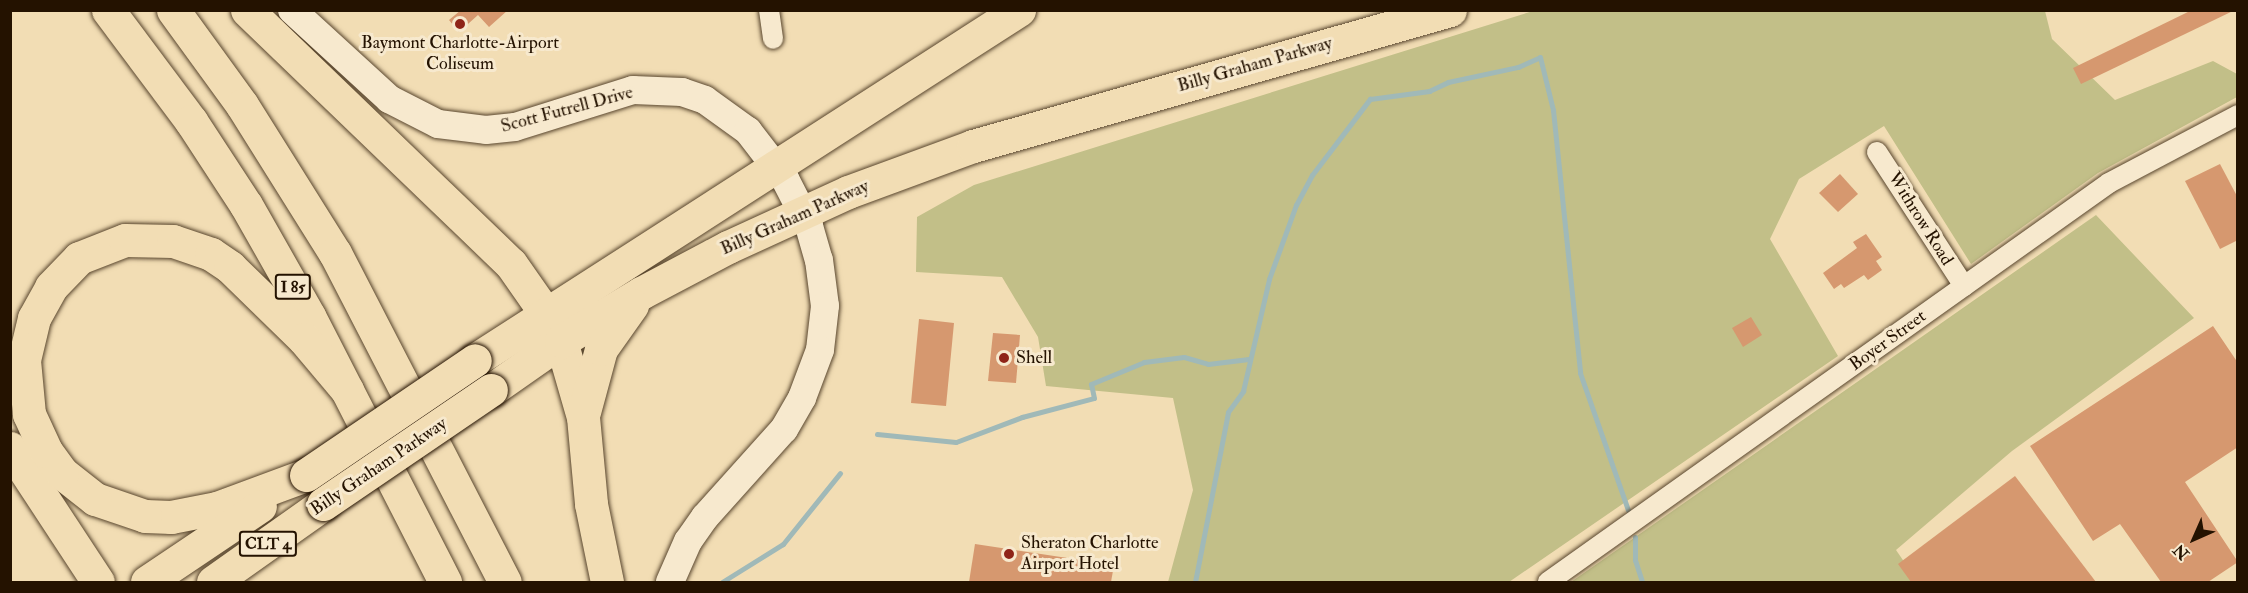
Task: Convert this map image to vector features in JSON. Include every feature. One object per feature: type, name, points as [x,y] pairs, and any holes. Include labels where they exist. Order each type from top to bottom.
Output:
[{"type":"highway","name":"I 85","points":[[108,10],[191,121],[246,205],[347,390],[445,582]]},
{"type":"highway","points":[[173,10],[242,105],[329,243],[505,582]]},
{"type":"highway","points":[[247,10],[511,264],[553,327],[583,417],[591,504],[607,582]]},
{"type":"highway","name":"Billy Graham Parkway","points":[[213,582],[491,390],[553,327],[776,164],[1019,10]]},
{"type":"highway","name":"Billy Graham Parkway","points":[[147,582],[475,360],[641,293],[803,211],[974,146],[1450,10]]},
{"type":"highway","points":[[306,475],[217,508],[171,517],[145,516],[95,499],[62,473],[46,451],[29,414],[24,360],[34,318],[51,287],[79,258],[125,240],[173,241],[205,251],[230,267],[297,331],[347,390]]},
{"type":"highway","points":[[583,417],[601,349],[641,293]]},
{"type":"highway","points":[[10,448],[98,582]]},
{"type":"street","name":"Scott Futrell Drive","points":[[292,10],[389,99],[438,124],[486,130],[514,127],[617,93],[657,89],[705,100],[725,112],[748,130],[776,164],[803,211],[819,260],[825,306],[815,368],[784,429],[705,517],[688,541],[670,582]]},
{"type":"street","points":[[769,10],[773,39]]},
{"type":"street","name":"Boyer Street","points":[[1548,582],[2121,175],[2238,115]]},
{"type":"street","name":"Withrow Road","points":[[1877,152],[1964,286]]},
{"type":"shaded area","points":[[1533,11],[2045,11],[2052,39],[2115,100],[2213,61],[2237,74],[2237,97],[2098,173],[1971,264],[1884,126],[1799,179],[1770,239],[1838,356],[1509,582],[1168,582],[1193,490],[1173,398],[1046,386],[1038,337],[1002,277],[916,272],[917,217],[974,185]]},
{"type":"shaded area","points":[[2096,215],[2194,318],[2012,451],[1896,550],[1918,582],[1571,582]]},
{"type":"building","name":"Baymont Charlotte-Airport Coliseum","points":[[461,10],[508,10],[489,27],[478,15],[459,32],[449,20]]},
{"type":"building","points":[[2192,10],[2235,10],[2081,84],[2073,68]]},
{"type":"building","points":[[2220,164],[2238,198],[2238,240],[2220,249],[2185,181]]},
{"type":"building","points":[[1840,174],[1858,194],[1838,212],[1819,193]]},
{"type":"building","points":[[1866,234],[1882,257],[1876,261],[1882,270],[1868,280],[1864,275],[1844,288],[1841,284],[1834,289],[1823,273],[1857,248],[1853,242]]},
{"type":"building","points":[[1751,317],[1762,335],[1743,347],[1732,328]]},
{"type":"building","points":[[919,319],[954,323],[946,406],[911,403]]},
{"type":"building","points":[[2213,326],[2238,363],[2238,447],[2185,482],[2238,562],[2208,582],[2161,582],[2120,524],[2093,541],[2030,446]]},
{"type":"building","name":"Shell","points":[[993,333],[1020,335],[1016,383],[988,381]]},
{"type":"building","points":[[2015,476],[2096,582],[1911,582],[1898,564]]},
{"type":"building","name":"Sheraton Charlotte Airport Hotel","points":[[975,544],[1114,565],[1111,582],[969,582]]},
{"type":"waterway","points":[[1195,582],[1228,412],[1243,391],[1269,279],[1296,205],[1312,175],[1370,99],[1429,91],[1448,82],[1518,67],[1540,57],[1553,110],[1580,373],[1628,510]]},
{"type":"waterway","points":[[877,434],[956,442],[1022,417],[1094,398],[1091,384],[1144,362],[1184,357],[1208,364],[1249,359]]},
{"type":"waterway","points":[[722,582],[783,544],[840,473]]},
{"type":"waterway","points":[[1635,537],[1635,560],[1642,582]]},
{"type":"place","name":"Baymont Charlotte-Airport Coliseum","points":[[460,24]]},
{"type":"place","name":"Shell","points":[[1004,358]]},
{"type":"place","name":"Sheraton Charlotte Airport Hotel","points":[[1009,554]]}]
